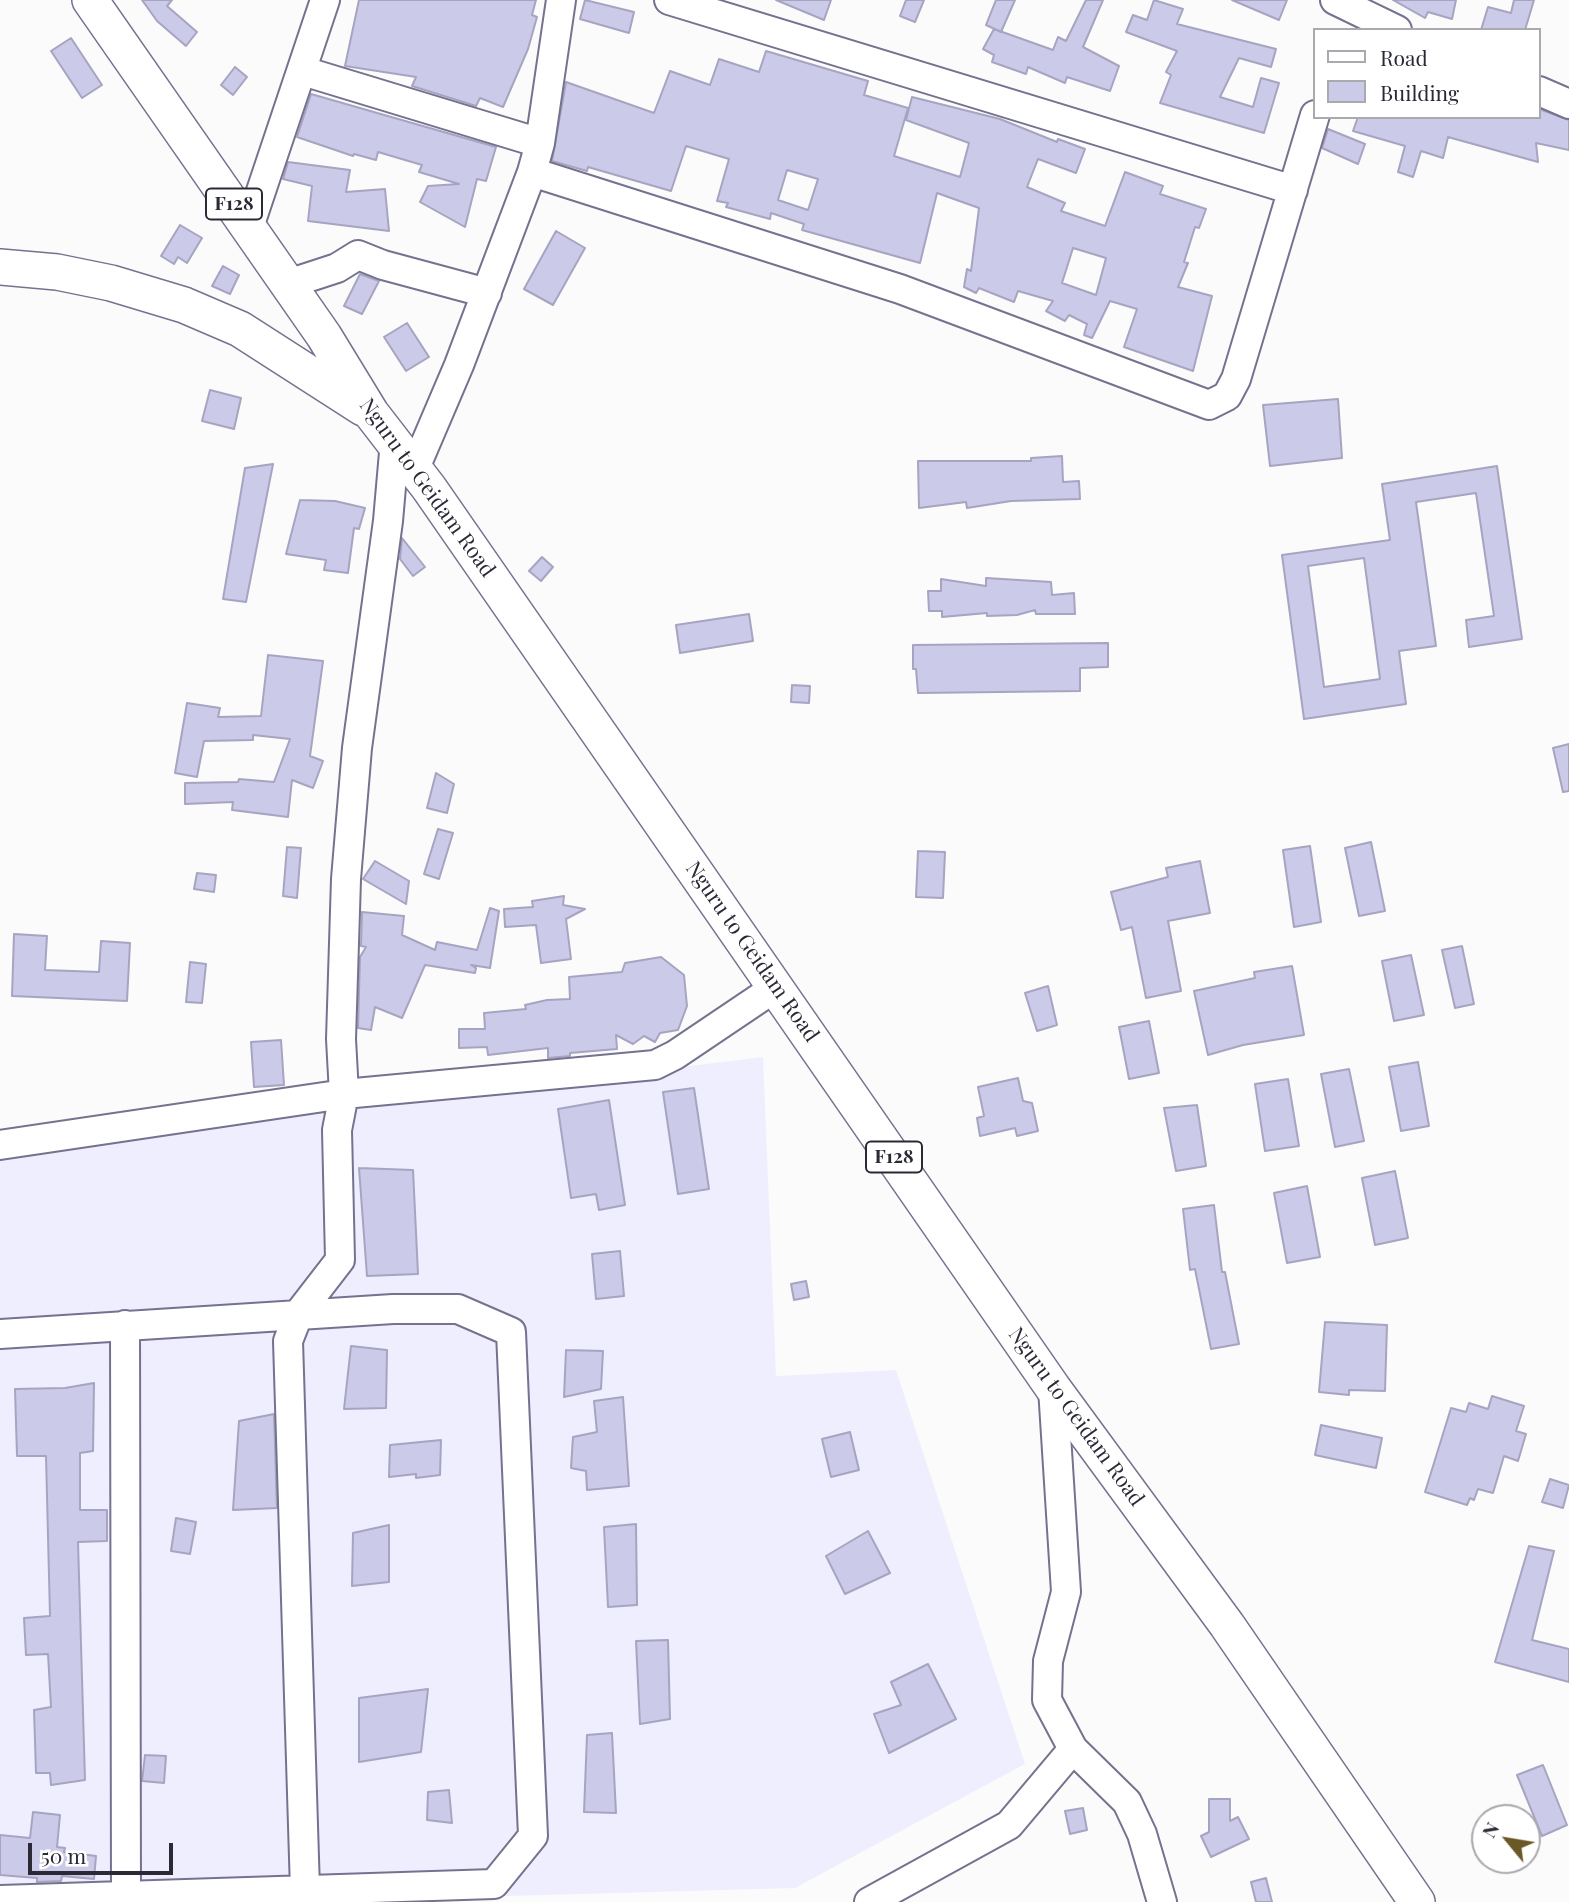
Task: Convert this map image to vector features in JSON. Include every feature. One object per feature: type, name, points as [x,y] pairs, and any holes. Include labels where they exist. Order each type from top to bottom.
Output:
[{"type":"main road","name":"Nguru to Geidam Road","points":[[90,0],[288,284],[371,413],[413,466],[1053,1388],[1227,1625],[1418,1902]]},
{"type":"main road","points":[[0,267],[57,272],[111,283],[184,305],[240,329],[371,413]]},
{"type":"street","points":[[249,227],[325,0]]},
{"type":"street","points":[[305,1890],[288,1341],[299,1313],[340,1260],[337,1130],[344,1094],[341,1039],[346,879],[357,748],[388,521],[486,293],[532,172],[540,143],[561,0]]},
{"type":"street","points":[[669,0],[1293,190]]},
{"type":"street","points":[[1341,12],[1391,28]]},
{"type":"street","points":[[303,71],[540,143]]},
{"type":"street","points":[[1541,92],[1569,104]]},
{"type":"street","points":[[532,172],[900,289],[1209,405],[1227,396],[1236,379],[1314,118]]},
{"type":"street","points":[[288,284],[337,268],[358,255],[486,293]]},
{"type":"street","points":[[388,521],[410,499],[413,466]]},
{"type":"street","points":[[0,1145],[344,1094],[655,1065],[675,1055],[776,987]]},
{"type":"street","points":[[0,1334],[299,1313],[458,1309],[511,1332],[533,1836],[494,1884],[0,1900]]},
{"type":"street","points":[[125,1325],[126,1896]]},
{"type":"street","points":[[1053,1388],[1066,1592],[1048,1661],[1047,1700],[1073,1749],[1126,1802],[1142,1834],[1162,1902]]},
{"type":"street","points":[[869,1902],[1009,1825],[1073,1749]]},
{"type":"shaded area","points":[[763,1057],[776,1376],[896,1370],[1025,1764],[795,1888],[294,1902],[0,1902],[0,1160],[335,1110]]},
{"type":"building","points":[[142,0],[172,0],[167,6],[197,32],[186,46],[157,21]]},
{"type":"building","points":[[359,0],[536,0],[532,15],[537,17],[528,49],[503,107],[480,98],[476,106],[412,86],[416,77],[345,66]]},
{"type":"building","points":[[585,0],[634,12],[629,33],[580,19]]},
{"type":"building","points":[[776,0],[831,0],[824,20]]},
{"type":"building","points":[[906,0],[924,0],[915,22],[900,16]]},
{"type":"building","points":[[996,0],[1015,0],[1001,32],[986,25]]},
{"type":"building","points":[[1086,0],[1103,0],[1083,47],[1119,66],[1110,91],[1067,77],[1065,83],[1028,67],[1026,74],[992,62],[994,55],[983,49],[994,29],[1053,50],[1058,37],[1066,41]]},
{"type":"building","points":[[1154,0],[1183,9],[1177,24],[1276,49],[1271,67],[1239,58],[1220,97],[1253,107],[1261,78],[1279,83],[1264,133],[1160,103],[1171,75],[1166,72],[1177,51],[1126,32],[1133,15],[1147,20]]},
{"type":"building","points":[[1232,0],[1287,0],[1279,20]]},
{"type":"building","points":[[1393,0],[1456,0],[1452,19],[1428,12],[1425,18]]},
{"type":"building","points":[[1514,0],[1534,0],[1526,28],[1482,28],[1488,7],[1511,13]]},
{"type":"building","points":[[71,38],[102,85],[82,98],[51,51]]},
{"type":"building","points":[[766,51],[868,81],[864,95],[908,108],[894,156],[960,177],[969,143],[906,120],[912,97],[1000,119],[1057,142],[1058,139],[1085,149],[1076,173],[1038,159],[1027,187],[1065,203],[1061,211],[1105,226],[1125,172],[1163,186],[1160,194],[1206,209],[1199,228],[1195,227],[1184,262],[1188,263],[1178,287],[1212,296],[1193,371],[1124,347],[1137,309],[1110,301],[1092,338],[1084,335],[1087,324],[1069,315],[1065,321],[1046,311],[1053,301],[1018,291],[1014,302],[979,288],[976,293],[964,287],[967,269],[971,271],[979,208],[937,193],[920,263],[802,230],[804,224],[771,213],[770,219],[726,207],[728,203],[717,201],[729,159],[686,146],[671,191],[588,167],[587,171],[552,161],[566,82],[654,113],[670,71],[710,85],[719,59],[759,72]],"holes":[[[787,170],[818,179],[808,210],[778,200]],[[1073,248],[1106,258],[1096,295],[1062,283]]]},
{"type":"building","points":[[235,67],[247,77],[233,95],[221,85]]},
{"type":"building","points":[[311,94],[496,147],[486,181],[477,179],[465,227],[420,202],[428,186],[459,184],[419,172],[422,165],[378,152],[376,160],[354,154],[353,156],[297,137]]},
{"type":"building","points":[[1541,110],[1569,120],[1569,150],[1536,143],[1538,162],[1448,137],[1443,158],[1421,151],[1413,177],[1398,172],[1405,146],[1353,131],[1357,119],[1541,119]]},
{"type":"building","points":[[1328,129],[1365,144],[1358,164],[1322,148]]},
{"type":"building","points":[[288,162],[350,170],[346,192],[385,189],[389,231],[308,221],[312,186],[283,179]]},
{"type":"building","points":[[180,225],[202,238],[187,263],[178,257],[174,264],[161,256]]},
{"type":"building","points":[[556,231],[585,248],[553,305],[524,289]]},
{"type":"building","points":[[223,266],[239,275],[230,294],[212,286]]},
{"type":"building","points":[[360,274],[379,281],[362,314],[344,306]]},
{"type":"building","points":[[407,323],[429,357],[406,371],[384,337]]},
{"type":"building","points":[[210,390],[241,398],[234,429],[202,421]]},
{"type":"building","points":[[1338,399],[1342,458],[1270,466],[1263,405]]},
{"type":"building","points":[[1062,456],[1063,482],[1079,481],[1080,499],[1011,501],[967,508],[966,502],[919,508],[918,461],[1031,461],[1031,458]]},
{"type":"building","points":[[273,464],[246,602],[223,599],[245,468]]},
{"type":"building","points":[[1497,466],[1522,639],[1469,647],[1466,620],[1494,616],[1476,493],[1416,502],[1436,646],[1399,651],[1406,704],[1304,719],[1282,555],[1390,540],[1382,484]],"holes":[[[1364,558],[1380,679],[1324,687],[1308,566]]]},
{"type":"building","points":[[300,500],[335,501],[365,508],[359,529],[354,528],[348,573],[324,570],[326,560],[286,554]]},
{"type":"building","points":[[402,538],[425,567],[413,576],[400,559]]},
{"type":"building","points":[[542,557],[553,567],[541,581],[529,571]]},
{"type":"building","points":[[986,578],[1051,582],[1052,595],[1074,593],[1075,614],[1036,614],[1035,610],[1017,615],[987,616],[987,613],[942,617],[942,611],[929,611],[928,591],[941,591],[941,579],[986,586]]},
{"type":"building","points":[[749,614],[753,641],[680,653],[676,625]]},
{"type":"building","points":[[1108,643],[1108,667],[1080,668],[1080,691],[918,693],[916,669],[913,669],[913,645]]},
{"type":"building","points":[[268,655],[323,661],[310,756],[323,761],[313,788],[292,780],[288,817],[232,810],[233,802],[185,804],[185,783],[238,782],[239,779],[274,782],[290,739],[253,735],[253,740],[204,741],[197,777],[175,773],[187,703],[220,708],[218,717],[261,716]]},
{"type":"building","points":[[792,685],[810,686],[809,703],[791,702]]},
{"type":"building","points":[[1569,744],[1569,791],[1563,792],[1553,748]]},
{"type":"building","points":[[436,773],[454,784],[447,813],[427,808]]},
{"type":"building","points":[[438,829],[453,833],[439,879],[424,874]]},
{"type":"building","points":[[1371,842],[1385,911],[1359,916],[1345,848]]},
{"type":"building","points":[[1310,846],[1321,922],[1294,927],[1283,850]]},
{"type":"building","points":[[287,847],[301,848],[297,898],[283,896]]},
{"type":"building","points":[[918,851],[945,852],[943,898],[916,897]]},
{"type":"building","points":[[375,861],[409,881],[406,904],[363,879]]},
{"type":"building","points":[[1200,861],[1210,913],[1168,921],[1181,991],[1146,998],[1132,927],[1121,930],[1111,892],[1168,877],[1166,868]]},
{"type":"building","points":[[197,873],[216,875],[214,892],[194,889]]},
{"type":"building","points":[[564,896],[563,905],[585,909],[566,919],[571,959],[541,963],[536,925],[505,927],[504,909],[533,907],[532,901]]},
{"type":"building","points":[[490,908],[499,911],[490,968],[471,965],[476,968],[475,973],[425,965],[402,1018],[375,1007],[371,1030],[358,1028],[360,957],[366,947],[361,946],[362,912],[404,916],[402,935],[435,950],[437,942],[477,950]]},
{"type":"building","points":[[14,934],[47,936],[45,970],[99,972],[101,941],[130,943],[127,1001],[12,996]]},
{"type":"building","points":[[1462,946],[1474,1004],[1455,1008],[1442,950]]},
{"type":"building","points":[[1411,955],[1424,1015],[1394,1021],[1382,961]]},
{"type":"building","points":[[661,957],[684,975],[687,1006],[678,1030],[660,1033],[655,1042],[644,1036],[633,1044],[616,1035],[617,1049],[570,1053],[570,1056],[548,1058],[548,1048],[488,1055],[487,1047],[459,1048],[459,1029],[485,1029],[484,1013],[526,1009],[525,1005],[570,999],[569,977],[622,972],[625,963]]},
{"type":"building","points":[[190,962],[206,964],[202,1003],[186,1002]]},
{"type":"building","points":[[1292,966],[1304,1035],[1243,1045],[1208,1055],[1194,991],[1255,978],[1254,972]]},
{"type":"building","points":[[1048,986],[1057,1025],[1037,1031],[1025,993]]},
{"type":"building","points":[[1149,1021],[1159,1073],[1129,1079],[1119,1027]]},
{"type":"building","points":[[281,1040],[284,1085],[254,1087],[251,1042]]},
{"type":"building","points":[[1418,1062],[1429,1126],[1401,1131],[1389,1067]]},
{"type":"building","points":[[1349,1069],[1364,1141],[1335,1147],[1321,1074]]},
{"type":"building","points":[[1018,1078],[1023,1101],[1032,1103],[1038,1131],[1017,1136],[1015,1128],[980,1136],[977,1118],[984,1116],[978,1087]]},
{"type":"building","points":[[1288,1079],[1299,1146],[1265,1151],[1255,1084]]},
{"type":"building","points":[[694,1088],[709,1189],[678,1194],[663,1092]]},
{"type":"building","points":[[609,1100],[625,1205],[599,1210],[596,1194],[571,1198],[558,1109]]},
{"type":"building","points":[[1197,1105],[1206,1166],[1176,1171],[1164,1108]]},
{"type":"building","points":[[359,1168],[413,1170],[418,1274],[367,1276]]},
{"type":"building","points":[[1395,1171],[1408,1238],[1375,1245],[1362,1178]]},
{"type":"building","points":[[1307,1186],[1320,1257],[1287,1263],[1274,1193]]},
{"type":"building","points":[[1214,1205],[1222,1272],[1225,1272],[1239,1344],[1211,1349],[1195,1269],[1190,1270],[1183,1209]]},
{"type":"building","points":[[620,1251],[624,1296],[596,1299],[592,1254]]},
{"type":"building","points":[[806,1281],[809,1297],[794,1300],[791,1284]]},
{"type":"building","points":[[1325,1322],[1387,1325],[1385,1391],[1349,1390],[1349,1395],[1319,1392]]},
{"type":"building","points":[[351,1346],[387,1350],[386,1408],[344,1409]]},
{"type":"building","points":[[566,1350],[603,1351],[601,1389],[564,1397]]},
{"type":"building","points":[[94,1383],[93,1451],[80,1453],[80,1510],[107,1510],[107,1541],[78,1542],[85,1780],[51,1785],[50,1773],[36,1773],[34,1710],[51,1707],[48,1654],[26,1655],[24,1618],[50,1616],[46,1456],[17,1456],[15,1389],[65,1388]]},
{"type":"building","points":[[1492,1396],[1524,1406],[1516,1431],[1526,1434],[1518,1461],[1504,1456],[1493,1493],[1478,1489],[1474,1500],[1470,1498],[1467,1505],[1425,1492],[1451,1408],[1466,1412],[1469,1403],[1488,1409]]},
{"type":"building","points":[[623,1397],[629,1486],[587,1490],[586,1471],[571,1468],[573,1437],[597,1432],[594,1401]]},
{"type":"building","points":[[274,1414],[277,1508],[233,1510],[239,1421]]},
{"type":"building","points":[[1321,1425],[1382,1438],[1376,1468],[1315,1455]]},
{"type":"building","points":[[850,1432],[859,1470],[831,1477],[822,1439]]},
{"type":"building","points":[[441,1440],[440,1475],[389,1477],[390,1445]]},
{"type":"building","points":[[1550,1479],[1569,1485],[1563,1508],[1542,1502]]},
{"type":"building","points":[[176,1518],[196,1522],[190,1554],[171,1551]]},
{"type":"building","points":[[636,1524],[637,1605],[608,1607],[604,1527]]},
{"type":"building","points":[[389,1525],[389,1582],[352,1586],[353,1533]]},
{"type":"building","points":[[868,1531],[890,1573],[845,1594],[826,1556]]},
{"type":"building","points":[[1529,1546],[1554,1551],[1532,1640],[1569,1649],[1569,1682],[1495,1662]]},
{"type":"building","points":[[668,1640],[670,1719],[640,1724],[636,1641]]},
{"type":"building","points":[[928,1664],[956,1719],[889,1753],[874,1714],[901,1705],[891,1682]]},
{"type":"building","points":[[428,1689],[421,1752],[359,1762],[359,1698]]},
{"type":"building","points":[[612,1733],[616,1813],[584,1812],[587,1735]]},
{"type":"building","points":[[145,1755],[166,1756],[164,1783],[142,1781]]},
{"type":"building","points":[[1543,1765],[1567,1825],[1542,1836],[1541,1804],[1529,1804],[1517,1775]]},
{"type":"building","points":[[449,1790],[452,1823],[427,1820],[428,1792]]},
{"type":"building","points":[[1209,1799],[1230,1799],[1230,1821],[1238,1817],[1249,1839],[1211,1857],[1201,1836],[1209,1832]]},
{"type":"building","points":[[1083,1808],[1087,1830],[1070,1834],[1065,1811]]},
{"type":"building","points":[[33,1812],[60,1815],[57,1847],[65,1848],[64,1852],[96,1856],[94,1879],[62,1876],[61,1881],[37,1882],[37,1878],[0,1875],[0,1835],[30,1838]]},
{"type":"building","points":[[1266,1878],[1272,1902],[1256,1902],[1251,1882]]}]
